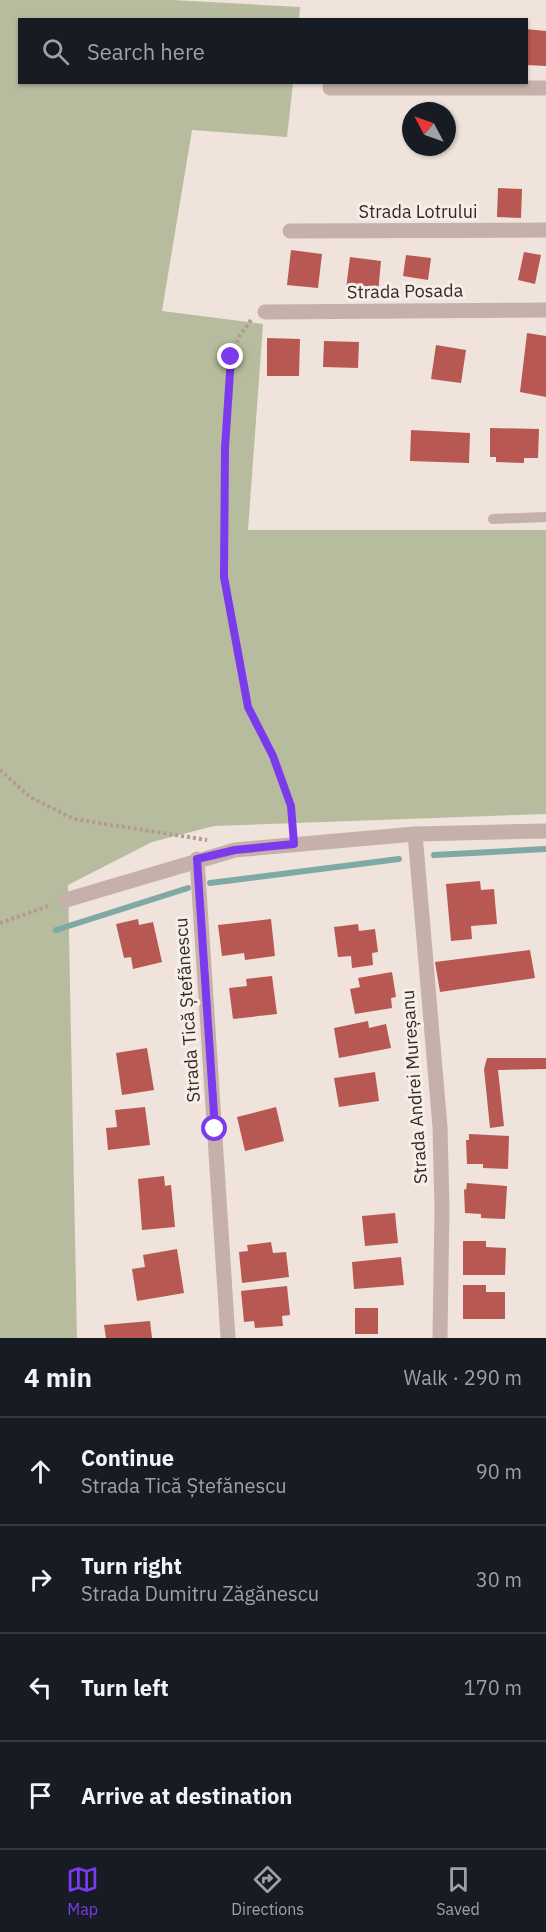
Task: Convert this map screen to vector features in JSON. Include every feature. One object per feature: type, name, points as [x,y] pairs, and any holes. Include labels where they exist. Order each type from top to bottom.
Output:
[{"type":"street","points":[[330,88],[546,88]]},
{"type":"street","name":"Strada Lotrului","points":[[290,231],[546,230]]},
{"type":"street","name":"Strada Posada","points":[[265,312],[546,310]]},
{"type":"street","points":[[66,900],[197,859],[235,850],[415,834],[546,831]]},
{"type":"street","name":"Strada Andrei Mureșanu","points":[[415,834],[440,1126],[442,1207],[440,1338]]},
{"type":"street","name":"Strada Tică Ștefănescu","points":[[197,859],[228,1338]]},
{"type":"lane","points":[[493,519],[546,518]]},
{"type":"path","points":[[265,312],[250,320],[231,357],[225,448],[224,577],[248,707],[273,756],[291,806],[294,844]]},
{"type":"path","points":[[0,770],[30,797],[74,819],[214,841],[235,850]]},
{"type":"path","points":[[0,923],[66,900]]},
{"type":"green space","points":[[0,0],[172,0],[300,7],[299,18],[18,18],[18,84],[293,84],[287,137],[192,130],[162,311],[263,324],[248,530],[546,530],[546,814],[214,826],[152,842],[68,885],[77,1338],[0,1338]]},
{"type":"building","points":[[528,29],[546,31],[546,66],[528,65]]},
{"type":"building","points":[[498,188],[522,189],[521,218],[497,217]]},
{"type":"building","points":[[291,250],[322,254],[318,288],[287,285]]},
{"type":"building","points":[[524,252],[541,255],[535,284],[518,280]]},
{"type":"building","points":[[406,255],[431,258],[428,280],[403,276]]},
{"type":"building","points":[[350,257],[381,261],[378,293],[346,289]]},
{"type":"building","points":[[527,333],[546,336],[546,397],[520,392]]},
{"type":"building","points":[[267,338],[300,339],[299,376],[267,376]]},
{"type":"building","points":[[324,341],[359,342],[358,368],[323,367]]},
{"type":"building","points":[[436,345],[466,350],[461,383],[431,379]]},
{"type":"building","points":[[490,428],[539,429],[538,458],[524,458],[524,463],[496,462],[496,457],[490,457]]},
{"type":"building","points":[[411,430],[470,433],[469,463],[410,461]]},
{"type":"building","points":[[480,881],[481,890],[494,889],[497,924],[471,926],[472,939],[451,941],[446,884]]},
{"type":"building","points":[[138,919],[139,925],[153,922],[162,962],[133,969],[131,957],[124,958],[116,924]]},
{"type":"building","points":[[271,919],[275,956],[245,960],[244,953],[222,956],[218,925]]},
{"type":"building","points":[[358,924],[359,931],[375,929],[378,952],[372,953],[373,965],[352,968],[351,956],[338,957],[334,927]]},
{"type":"building","points":[[530,950],[535,978],[440,992],[435,962]]},
{"type":"building","points":[[392,972],[396,997],[391,998],[392,1008],[355,1014],[350,989],[360,987],[358,978]]},
{"type":"building","points":[[272,976],[277,1014],[233,1019],[229,988],[247,986],[246,979]]},
{"type":"building","points":[[368,1021],[369,1028],[386,1024],[391,1048],[339,1058],[334,1028]]},
{"type":"building","points":[[147,1048],[154,1090],[122,1095],[116,1053]]},
{"type":"building","points":[[487,1058],[546,1058],[546,1069],[498,1070],[504,1126],[490,1128],[484,1069]]},
{"type":"building","points":[[375,1072],[379,1101],[339,1107],[334,1078]]},
{"type":"building","points":[[145,1107],[150,1145],[108,1150],[106,1128],[117,1127],[115,1110]]},
{"type":"building","points":[[276,1107],[284,1141],[245,1151],[237,1117]]},
{"type":"building","points":[[469,1134],[509,1136],[508,1169],[483,1168],[483,1164],[467,1164],[466,1140],[469,1140]]},
{"type":"building","points":[[164,1176],[165,1186],[171,1185],[175,1227],[142,1230],[138,1179]]},
{"type":"building","points":[[467,1183],[507,1186],[505,1219],[481,1218],[481,1214],[465,1213],[464,1189],[466,1190]]},
{"type":"building","points":[[395,1213],[398,1243],[365,1246],[362,1216]]},
{"type":"building","points":[[463,1241],[486,1241],[486,1247],[506,1248],[505,1275],[463,1275]]},
{"type":"building","points":[[271,1242],[273,1253],[286,1252],[289,1277],[242,1283],[239,1252],[248,1251],[247,1245]]},
{"type":"building","points":[[177,1249],[184,1293],[137,1301],[132,1269],[145,1267],[143,1255]]},
{"type":"building","points":[[401,1257],[404,1285],[354,1289],[352,1262]]},
{"type":"building","points":[[463,1285],[486,1285],[486,1292],[505,1292],[505,1319],[463,1319]]},
{"type":"building","points":[[287,1286],[290,1315],[282,1316],[283,1326],[255,1328],[254,1321],[244,1322],[241,1291]]},
{"type":"building","points":[[355,1308],[378,1308],[378,1334],[355,1334]]},
{"type":"building","points":[[150,1321],[152,1338],[106,1338],[104,1325]]},
{"type":"waterway","points":[[434,855],[546,849]]},
{"type":"waterway","points":[[210,883],[399,859]]},
{"type":"waterway","points":[[56,930],[188,888]]},
{"type":"route","points":[[215,1129],[197,859],[235,850],[294,844],[291,806],[273,756],[248,707],[237,659],[224,577],[225,448],[231,357]]}]
